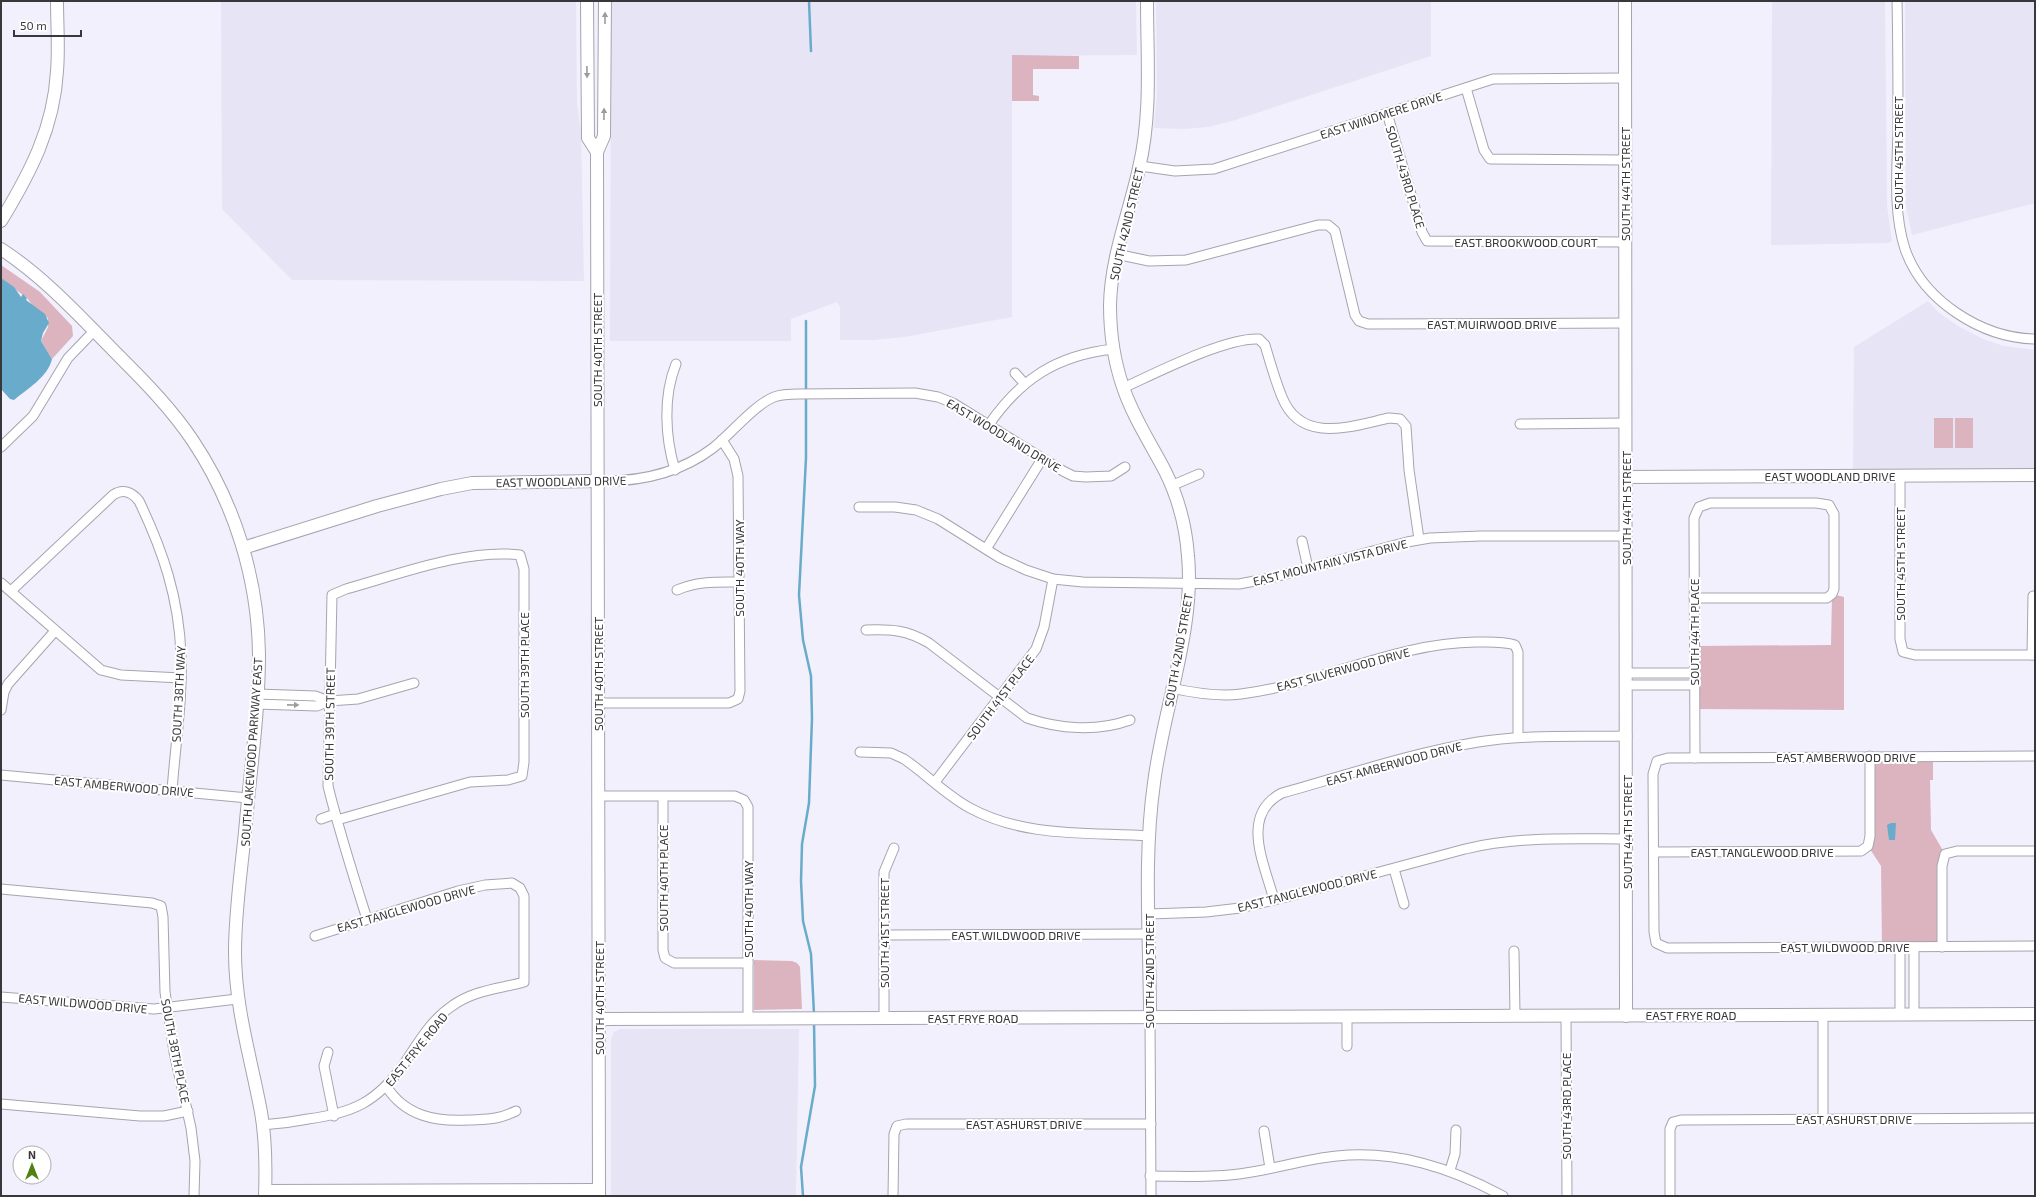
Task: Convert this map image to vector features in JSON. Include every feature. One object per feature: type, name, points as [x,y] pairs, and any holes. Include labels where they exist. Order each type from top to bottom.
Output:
[{"type":"street","points":[[1,221],[27,178],[42,145],[50,114],[58,72],[57,1]]},
{"type":"street","name":"SOUTH 40TH STREET","points":[[587,1],[588,138],[597,152]]},
{"type":"street","name":"SOUTH 40TH STREET","points":[[599,1193],[597,152],[604,136],[605,1]]},
{"type":"street","name":"SOUTH 42ND STREET","points":[[1146,1],[1146,102],[1140,166],[1116,254],[1110,305],[1114,349],[1123,388],[1171,486],[1182,517],[1186,541],[1189,584],[1187,611],[1154,778],[1149,836],[1151,1196]]},
{"type":"street","name":"SOUTH 44TH STREET","points":[[1625,1],[1627,736],[1626,1016]]},
{"type":"street","name":"SOUTH 45TH STREET","points":[[1897,1],[1897,194],[1905,250],[1916,271],[1933,293],[1955,310],[1978,325],[1995,332],[2035,339]]},
{"type":"street","name":"EAST WINDMERE DRIVE","points":[[1140,166],[1175,171],[1214,169],[1493,79],[1625,78]]},
{"type":"street","points":[[1466,88],[1484,150],[1490,159],[1625,160]]},
{"type":"street","name":"SOUTH 43RD PLACE","points":[[1387,113],[1422,232],[1428,241]]},
{"type":"street","name":"EAST MUIRWOOD DRIVE","points":[[1116,254],[1149,261],[1186,260],[1318,225],[1328,225],[1335,231],[1355,314],[1359,321],[1368,324],[1626,323]]},
{"type":"street","name":"EAST BROOKWOOD COURT","points":[[1428,241],[1625,242]]},
{"type":"street","name":"SOUTH LAKEWOOD PARKWAY EAST","points":[[1,249],[53,289],[153,390],[193,441],[216,481],[243,548],[253,596],[258,634],[257,699],[235,943],[237,999],[265,1141],[266,1193]]},
{"type":"street","points":[[1,447],[33,416],[68,358],[94,331]]},
{"type":"street","points":[[1123,388],[1218,347],[1250,338],[1259,339],[1265,345],[1282,398],[1290,411],[1301,421],[1314,427],[1327,429],[1389,418],[1400,419],[1406,426],[1408,470],[1419,539]]},
{"type":"street","points":[[988,426],[1007,399],[1024,383],[1048,368],[1069,359],[1093,352],[1114,349]]},
{"type":"street","points":[[675,470],[668,440],[668,391],[670,377],[676,364]]},
{"type":"street","points":[[1015,373],[1024,383]]},
{"type":"street","name":"EAST WOODLAND DRIVE","points":[[243,548],[377,506],[441,489],[472,483],[630,481],[675,470],[714,448],[773,397],[799,394],[926,395],[953,403],[1042,459],[1068,473],[1086,477],[1110,476],[1125,468]]},
{"type":"street","points":[[1520,424],[1626,423]]},
{"type":"street","name":"SOUTH 40TH WAY","points":[[598,703],[729,703],[738,699],[740,691],[738,476],[734,459],[722,440]]},
{"type":"street","points":[[986,549],[1042,459]]},
{"type":"street","points":[[1171,486],[1199,474]]},
{"type":"street","name":"EAST WOODLAND DRIVE","points":[[1626,477],[2035,475]]},
{"type":"street","name":"SOUTH 45TH STREET","points":[[1900,476],[1900,639],[1903,652],[1915,655],[2034,655]]},
{"type":"street","name":"SOUTH 38TH WAY","points":[[11,591],[113,495],[118,492],[127,491],[134,494],[139,501],[161,550],[172,585],[180,636],[181,678],[172,791]]},
{"type":"street","name":"SOUTH 44TH PLACE","points":[[1694,598],[1827,598],[1832,594],[1834,589],[1834,514],[1829,505],[1816,503],[1710,503],[1699,507],[1694,518],[1694,598],[1694,685],[1695,758]]},
{"type":"street","name":"EAST MOUNTAIN VISTA DRIVE","points":[[859,507],[895,507],[916,510],[938,519],[986,549],[1026,570],[1053,579],[1083,582],[1239,584],[1271,578],[1419,539],[1459,536],[1626,536]]},
{"type":"street","points":[[1302,541],[1308,568]]},
{"type":"street","name":"SOUTH 39TH STREET","points":[[367,919],[328,786],[332,595],[346,589],[444,562],[504,553],[520,555]]},
{"type":"street","name":"SOUTH 39TH PLACE","points":[[336,817],[470,782],[508,780],[522,776],[524,762],[524,569],[520,555]]},
{"type":"street","name":"SOUTH 41ST PLACE","points":[[935,782],[1036,649],[1044,627],[1053,579]]},
{"type":"street","points":[[677,590],[691,584],[703,582],[739,582]]},
{"type":"street","points":[[1,583],[101,670],[121,675],[181,678]]},
{"type":"street","points":[[2033,596],[2034,655]]},
{"type":"street","points":[[866,630],[899,630],[914,634],[929,643],[1027,718],[1043,723],[1099,727],[1112,727],[1130,720]]},
{"type":"street","points":[[1,710],[4,692],[8,684],[56,631]]},
{"type":"street","name":"EAST SILVERWOOD DRIVE","points":[[1172,688],[1216,695],[1240,694],[1284,685],[1426,646],[1464,642],[1507,642],[1515,645],[1518,652],[1518,737]]},
{"type":"street","points":[[1662,673],[1662,685]]},
{"type":"street","points":[[1626,679],[1662,673],[1694,673]]},
{"type":"street","points":[[1626,679],[1662,685],[1694,685]]},
{"type":"street","points":[[257,699],[315,696],[329,701],[358,699],[414,683]]},
{"type":"street","name":"EAST AMBERWOOD DRIVE","points":[[1274,900],[1258,840],[1257,828],[1262,812],[1272,798],[1282,793],[1440,750],[1479,742],[1518,737],[1627,736]]},
{"type":"street","points":[[860,752],[892,753],[904,758],[969,808],[988,817],[1026,829],[1149,836]]},
{"type":"street","name":"EAST TANGLEWOOD DRIVE","points":[[1654,852],[1861,851],[1868,846],[1870,836],[1870,756]]},
{"type":"street","name":"EAST AMBERWOOD DRIVE","points":[[1654,852],[1653,774],[1657,761],[1668,758],[2035,756]]},
{"type":"street","name":"EAST AMBERWOOD DRIVE","points":[[1,775],[248,798]]},
{"type":"street","points":[[598,796],[662,797]]},
{"type":"street","name":"SOUTH 40TH WAY","points":[[662,797],[735,796],[744,800],[748,807],[748,1019]]},
{"type":"street","name":"SOUTH 40TH PLACE","points":[[662,797],[663,950],[665,958],[674,963],[748,963]]},
{"type":"street","points":[[321,819],[336,817]]},
{"type":"street","name":"EAST TANGLEWOOD DRIVE","points":[[1149,914],[1206,912],[1274,900],[1465,849],[1515,840],[1627,838]]},
{"type":"street","name":"SOUTH 41ST STREET","points":[[884,1019],[884,872],[894,848]]},
{"type":"street","points":[[1942,947],[1942,866],[1945,854],[1957,851],[2035,851]]},
{"type":"street","name":"EAST WILDWOOD DRIVE","points":[[1654,852],[1654,932],[1656,943],[1666,948],[2035,946]]},
{"type":"street","name":"EAST TANGLEWOOD DRIVE","points":[[1394,869],[1404,904]]},
{"type":"street","name":"EAST TANGLEWOOD DRIVE","points":[[315,936],[458,891],[512,883],[520,888],[524,896],[524,982]]},
{"type":"street","name":"SOUTH 38TH PLACE","points":[[1,889],[161,906],[164,917],[163,952],[167,1008],[174,1052],[188,1111],[195,1161],[194,1196]]},
{"type":"street","name":"EAST WILDWOOD DRIVE","points":[[884,935],[1149,934]]},
{"type":"street","points":[[1900,947],[1900,1015]]},
{"type":"street","points":[[1914,947],[1914,1015]]},
{"type":"street","points":[[1514,952],[1515,1016]]},
{"type":"street","points":[[1901,981],[1914,981]]},
{"type":"street","name":"EAST FRYE ROAD","points":[[262,1124],[334,1116],[361,1106],[386,1086],[439,1016],[453,1005],[468,996],[524,982]]},
{"type":"street","name":"EAST WILDWOOD DRIVE","points":[[1,997],[138,1009],[167,1008],[237,999]]},
{"type":"street","name":"EAST FRYE ROAD","points":[[599,1019],[2035,1014]]},
{"type":"street","points":[[1823,1015],[1823,1119]]},
{"type":"street","name":"SOUTH 43RD PLACE","points":[[1566,1016],[1567,1196]]},
{"type":"street","points":[[1347,1017],[1347,1046]]},
{"type":"street","points":[[328,1052],[324,1066],[334,1116]]},
{"type":"street","points":[[386,1086],[393,1097],[413,1113],[430,1118],[450,1121],[500,1118],[516,1111]]},
{"type":"street","points":[[1,1104],[140,1116],[164,1116],[188,1111]]},
{"type":"street","name":"EAST ASHURST DRIVE","points":[[1670,1196],[1670,1128],[1672,1122],[1681,1120],[2035,1118]]},
{"type":"street","name":"EAST ASHURST DRIVE","points":[[893,1196],[894,1134],[897,1126],[906,1124],[1151,1124]]},
{"type":"street","points":[[1450,1170],[1455,1154],[1456,1130]]},
{"type":"street","points":[[1264,1131],[1270,1168]]},
{"type":"street","points":[[1150,1176],[1218,1176],[1337,1156],[1356,1155],[1399,1157],[1450,1170],[1499,1195]]},
{"type":"street","points":[[266,1193],[599,1193]]},
{"type":"shaded area","points":[[221,1],[576,1],[577,103],[581,132],[584,281],[292,280],[222,209]]},
{"type":"shaded area","points":[[611,1],[1136,1],[1137,55],[1012,56],[1012,317],[905,337],[873,340],[840,340],[840,307],[837,302],[791,319],[791,341],[610,341]]},
{"type":"shaded area","points":[[1156,1],[1431,1],[1431,56],[1232,121],[1208,127],[1183,129],[1154,128],[1157,93]]},
{"type":"shaded area","points":[[1772,1],[1885,1],[1887,206],[1892,241],[1888,243],[1771,245]]},
{"type":"shaded area","points":[[1905,1],[2035,1],[2035,203],[1912,235],[1906,206]]},
{"type":"shaded area","points":[[1012,55],[1079,56],[1079,69],[1033,69],[1033,95],[1039,96],[1039,101],[1012,101]]},
{"type":"shaded area","points":[[1,265],[40,292],[72,326],[73,336],[52,359],[41,341],[48,327],[48,318],[33,306],[27,298],[1,279]]},
{"type":"shaded area","points":[[1928,301],[1938,312],[1958,326],[1983,339],[2004,346],[2035,350],[2035,469],[1853,470],[1854,347]]},
{"type":"shaded area","points":[[1934,418],[1953,418],[1953,448],[1934,448]]},
{"type":"shaded area","points":[[1955,418],[1973,418],[1973,448],[1955,448]]},
{"type":"shaded area","points":[[1832,594],[1844,597],[1844,710],[1694,709],[1694,646],[1831,645]]},
{"type":"shaded area","points":[[1870,756],[1933,756],[1933,780],[1930,780],[1931,830],[1945,854],[1942,947],[1882,947],[1881,866],[1868,846]]},
{"type":"shaded area","points":[[754,960],[792,961],[797,963],[800,967],[802,1009],[754,1010]]},
{"type":"shaded area","points":[[620,1029],[799,1029],[796,1196],[611,1196],[611,1039],[614,1032]]},
{"type":"water","points":[[1,278],[14,287],[21,297],[23,294],[27,298],[26,300],[45,314],[49,323],[43,333],[41,341],[52,359],[50,365],[42,377],[14,400],[10,399],[1,389]]},
{"type":"water","points":[[1896,823],[1895,840],[1889,840],[1887,825]]},
{"type":"waterway","points":[[809,1],[811,51]]},
{"type":"waterway","points":[[806,321],[806,458],[799,595],[803,640],[811,676],[812,718],[809,803],[802,844],[801,881],[803,921],[811,954],[814,1014]]},
{"type":"waterway","points":[[803,1196],[801,1167],[815,1086],[814,1021]]}]
